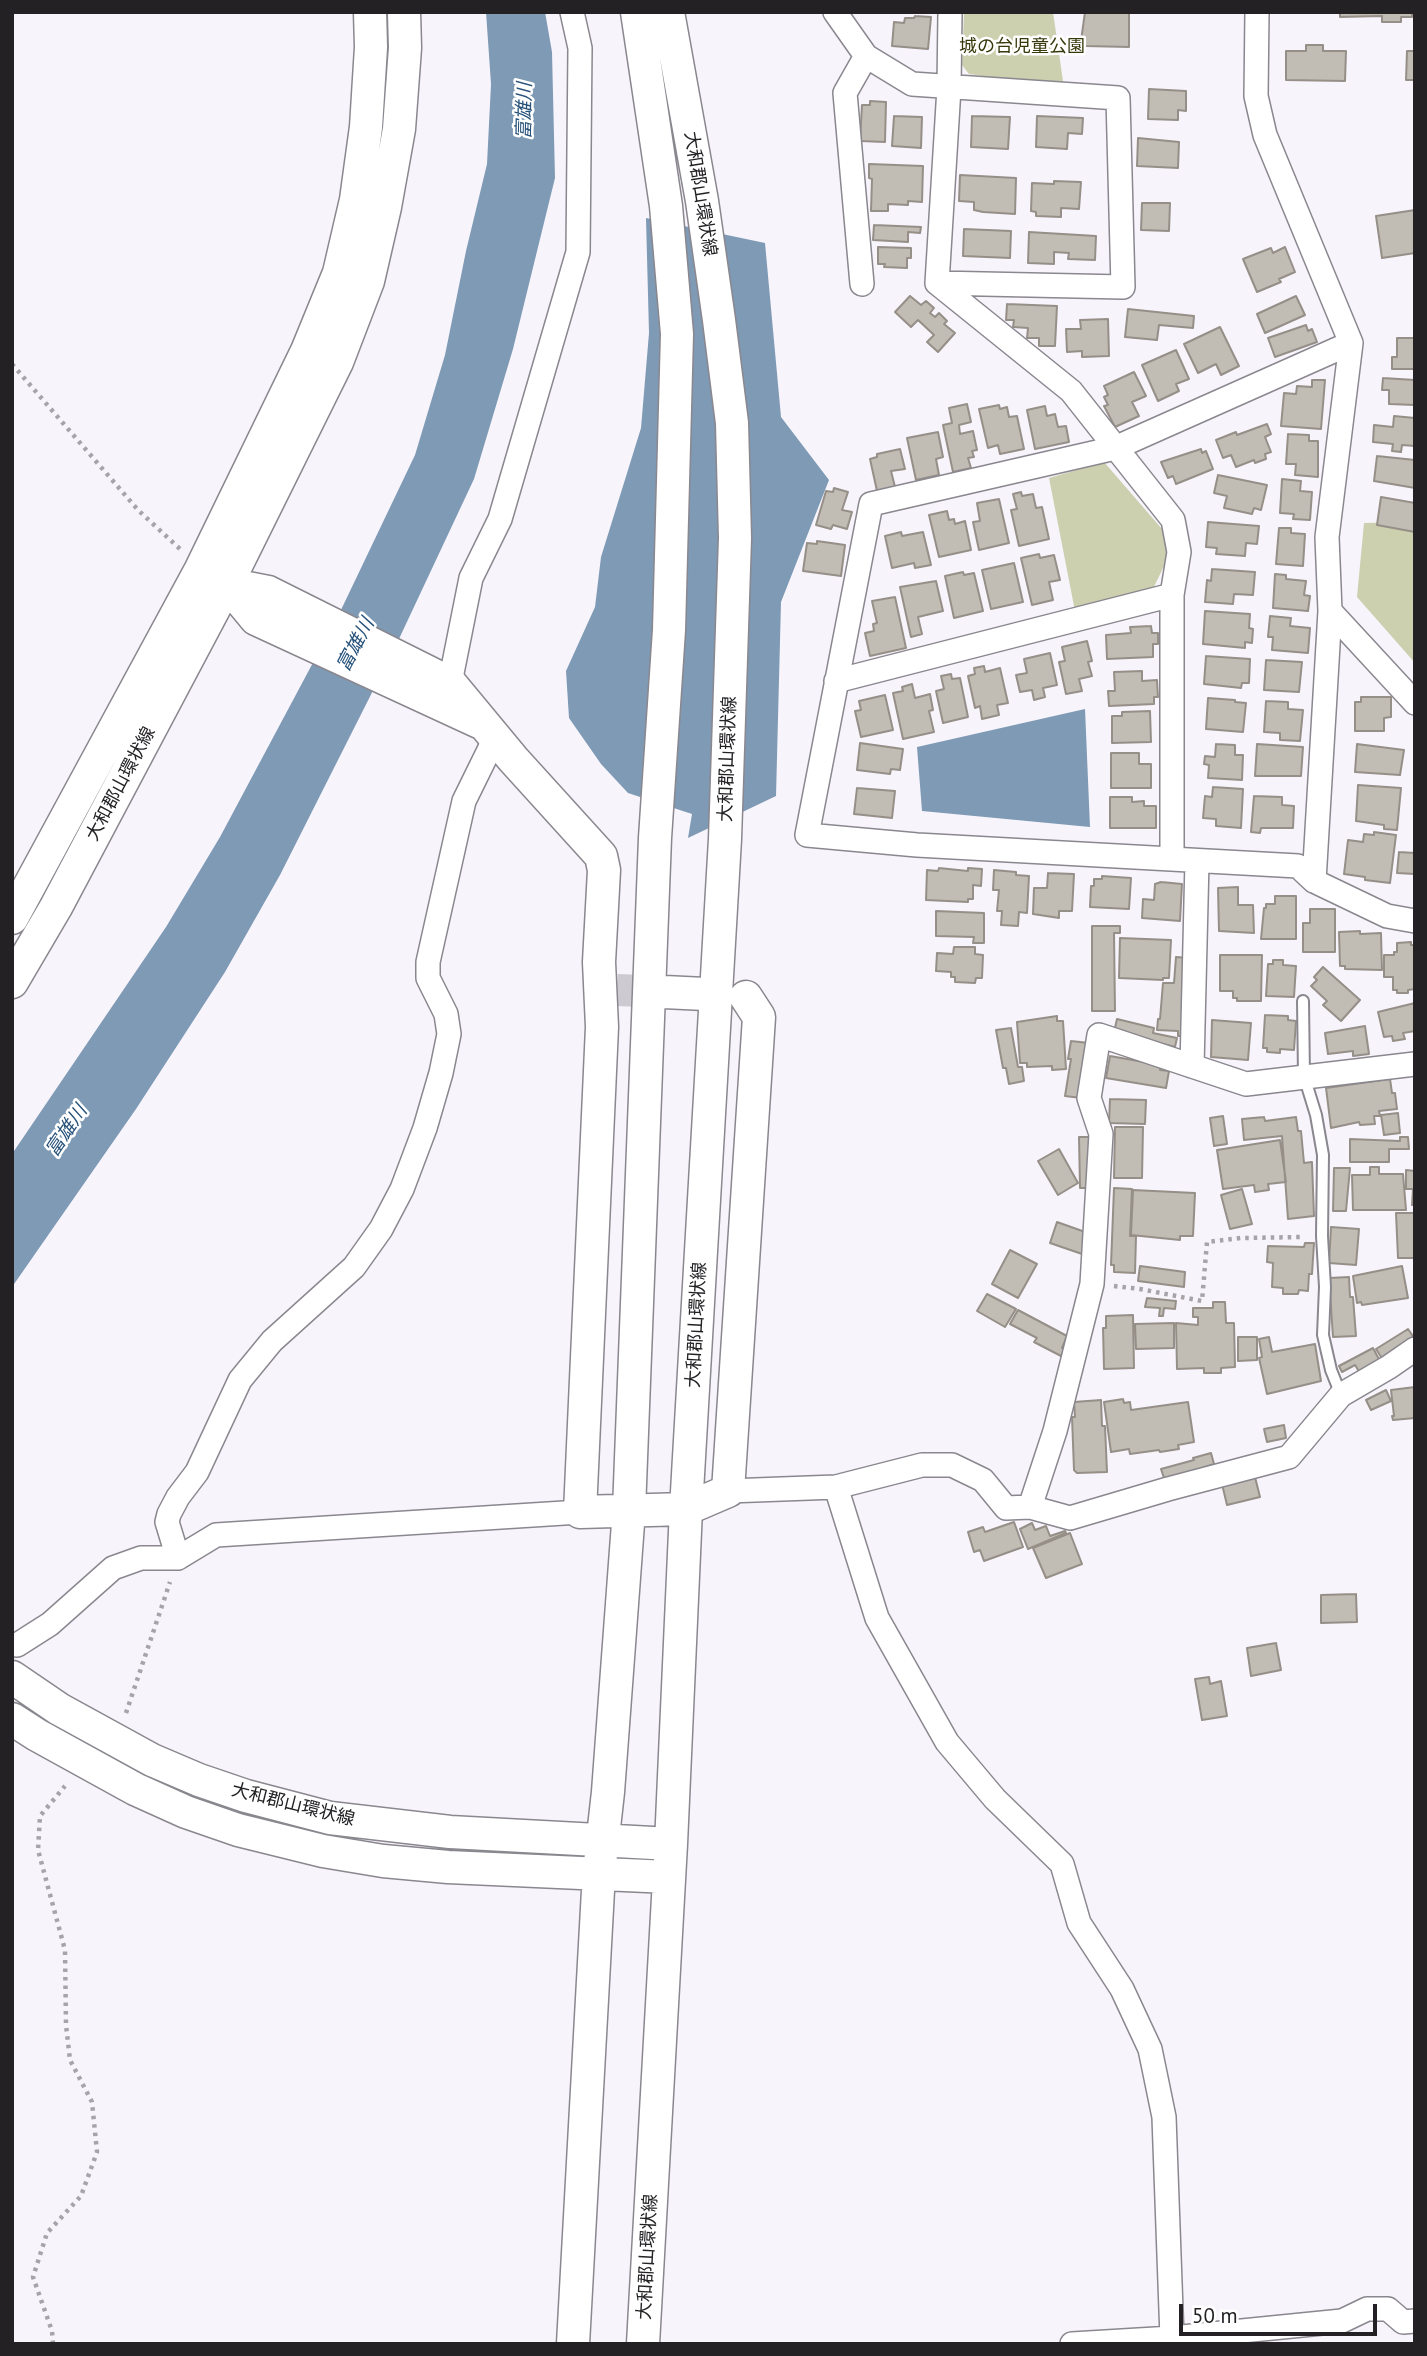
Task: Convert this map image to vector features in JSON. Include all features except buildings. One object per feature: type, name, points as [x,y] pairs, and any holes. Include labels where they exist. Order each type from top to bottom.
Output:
[{"type":"main road","name":"大和郡山環状線","points":[[12,982],[56,907],[214,577],[339,273],[356,200],[366,127],[371,47],[370,12]]},
{"type":"main road","name":"大和郡山環状線","points":[[12,918],[214,577],[337,362],[368,281],[386,207],[399,129],[405,48],[404,12]]},
{"type":"main road","name":"大和郡山環状線","points":[[573,2344],[598,1872],[608,1792],[629,1510],[655,838],[669,630],[677,334],[666,206],[637,12]]},
{"type":"main road","name":"大和郡山環状線","points":[[643,2344],[671,1844],[686,1509],[725,839],[735,538],[732,435],[702,201],[668,12]]},
{"type":"main road","points":[[214,577],[262,605],[441,692],[489,731],[601,856],[604,870],[598,961],[609,989],[602,1027],[580,1512],[686,1509],[728,1491],[759,1017],[746,997]]},
{"type":"main road","points":[[664,992],[705,995]]},
{"type":"main road","name":"大和郡山環状線","points":[[12,1677],[59,1709],[152,1760],[246,1796],[330,1818],[450,1832],[671,1844]]},
{"type":"main road","name":"大和郡山環状線","points":[[12,1719],[135,1789],[186,1812],[238,1830],[323,1851],[383,1861],[448,1867],[668,1877]]},
{"type":"street","points":[[441,692],[471,578],[500,519],[578,252],[580,48],[572,12]]},
{"type":"street","points":[[835,12],[866,56],[912,85],[1118,98],[1123,287],[937,283]]},
{"type":"street","points":[[937,283],[949,88],[950,12]]},
{"type":"street","points":[[1257,12],[1256,96],[1265,135],[1351,343],[1327,537],[1330,611],[1314,881]]},
{"type":"street","points":[[862,284],[845,93],[866,56]]},
{"type":"street","points":[[937,283],[1071,391],[1173,520],[1178,552],[1172,595],[1172,858]]},
{"type":"street","points":[[1351,343],[1115,448],[871,504],[807,835],[917,845],[1298,866],[1314,881],[1387,916],[1415,921]]},
{"type":"street","points":[[836,681],[1172,595]]},
{"type":"street","points":[[1330,611],[1415,702]]},
{"type":"street","points":[[178,1558],[167,1521],[169,1514],[177,1497],[197,1472],[240,1380],[272,1341],[354,1267],[381,1228],[402,1189],[416,1152],[441,1073],[449,1034],[446,1014],[428,978],[428,962],[464,801],[489,731]]},
{"type":"street","points":[[1192,1066],[1197,860]]},
{"type":"street","points":[[1030,1507],[1055,1431],[1092,1284],[1101,1134],[1089,1098],[1099,1035],[1246,1084],[1415,1064]]},
{"type":"street","points":[[728,1491],[836,1487],[922,1465],[952,1465],[983,1480],[1006,1508],[1030,1507],[1070,1518],[1289,1457],[1341,1395],[1415,1349]]},
{"type":"street","points":[[836,1487],[877,1618],[883,1629],[947,1742],[995,1799],[1062,1864],[1079,1923],[1122,1989],[1150,2049],[1164,2118],[1172,2337]]},
{"type":"street","points":[[17,1645],[51,1624],[113,1568],[141,1558],[178,1558],[216,1535],[580,1512]]},
{"type":"street","points":[[1072,2344],[1342,2321],[1367,2309],[1388,2309],[1403,2322],[1415,2321]]},
{"type":"lane","points":[[1303,1001],[1304,1076],[1316,1115],[1323,1155],[1323,1335],[1331,1370],[1341,1395]]},
{"type":"path","points":[[12,364],[138,510],[214,577]]},
{"type":"path","points":[[1092,1284],[1140,1289],[1202,1301],[1207,1242],[1241,1238],[1322,1237]]},
{"type":"path","points":[[125,1718],[178,1558]]},
{"type":"path","points":[[53,2344],[52,2331],[33,2277],[47,2233],[81,2196],[97,2152],[92,2102],[70,2060],[66,2025],[65,1950],[38,1850],[40,1816],[65,1786]]},
{"type":"green space","name":"城の台児童公園","points":[[964,12],[1053,12],[1064,88],[969,74],[962,65]]},
{"type":"green space","points":[[1104,462],[1169,537],[1165,564],[1151,593],[1075,611],[1049,478]]},
{"type":"green space","points":[[1415,522],[1415,663],[1357,597],[1364,523]]},
{"type":"water","name":"富雄川","points":[[486,12],[545,12],[552,52],[555,178],[513,349],[474,479],[398,641],[280,875],[225,972],[136,1109],[12,1287],[12,1154],[166,927],[220,837],[340,612],[415,455],[445,355],[487,164],[491,84]]},
{"type":"water","points":[[646,218],[765,243],[781,417],[829,480],[781,602],[776,796],[688,838],[692,814],[628,793],[601,764],[569,718],[566,671],[595,607],[601,557],[641,428],[649,333]]},
{"type":"water","points":[[1085,709],[1090,827],[922,811],[917,747]]},
{"type":"tunnel","points":[[617,990],[664,992]]}]
